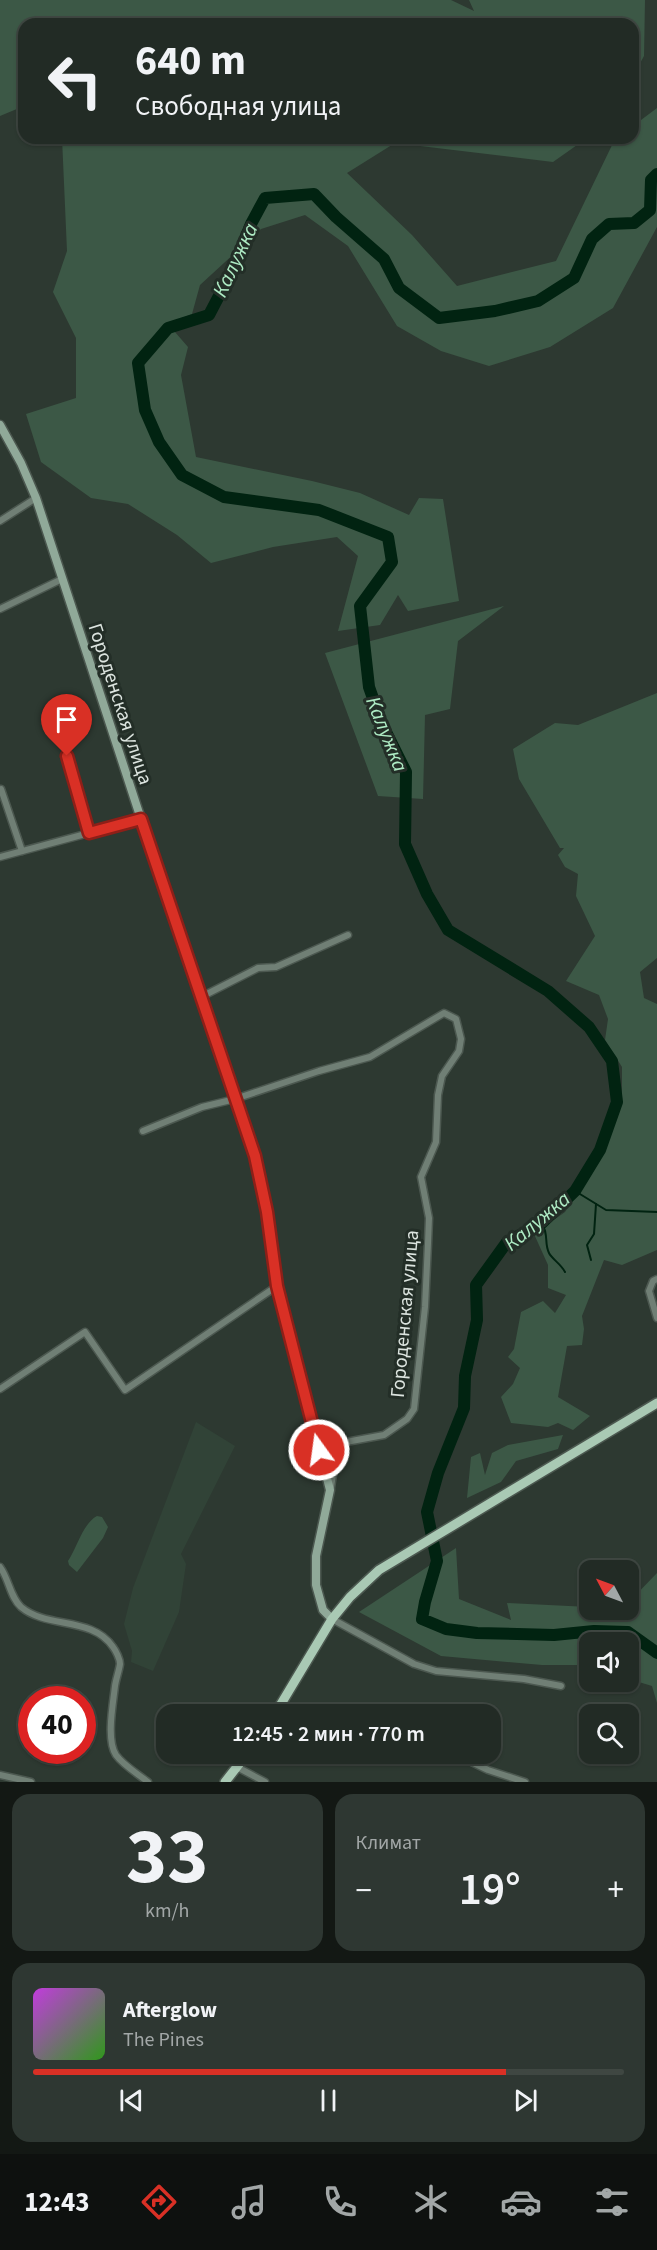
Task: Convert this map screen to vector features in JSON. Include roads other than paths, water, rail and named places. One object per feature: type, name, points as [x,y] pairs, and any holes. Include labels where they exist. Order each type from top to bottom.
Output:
[{"type":"main road","points":[[281,1704],[332,1619],[350,1597],[379,1570],[657,1403]]},
{"type":"main road","points":[[225,1782],[240,1764]]},
{"type":"street","name":"Городенская улица","points":[[0,425],[3,438],[21,463],[36,498],[255,1156],[265,1201],[277,1286],[330,1490]]},
{"type":"street","points":[[0,521],[36,498]]},
{"type":"street","points":[[0,609],[62,579]]},
{"type":"street","points":[[67,756],[89,833]]},
{"type":"street","points":[[1,789],[22,851]]},
{"type":"street","points":[[0,857],[141,819]]},
{"type":"street","points":[[201,997],[258,969],[276,967],[348,935]]},
{"type":"street","name":"Городенская улица","points":[[143,1131],[202,1107],[370,1057],[444,1013],[452,1015],[459,1025],[461,1039],[459,1051],[442,1076],[438,1095],[436,1142],[421,1177],[429,1218],[426,1307],[414,1408],[407,1419],[384,1435],[346,1442],[337,1450],[316,1556],[316,1585],[323,1610],[332,1619]]},
{"type":"street","points":[[657,1279],[653,1281],[649,1291],[657,1318]]},
{"type":"street","points":[[0,1389],[85,1332],[125,1390],[277,1286]]},
{"type":"street","points":[[0,1567],[7,1576],[15,1599],[20,1606],[30,1613],[88,1628],[112,1646],[120,1662],[115,1685],[111,1738],[116,1755],[148,1782]]},
{"type":"street","points":[[332,1619],[414,1665],[436,1671],[524,1679],[561,1686]]},
{"type":"street","points":[[476,1764],[525,1782]]},
{"type":"street","points":[[237,1767],[265,1782]]},
{"type":"street","points":[[0,1775],[31,1782]]},
{"type":"waterway","name":"Калужка","points":[[657,174],[651,180],[650,210],[634,223],[609,224],[592,239],[574,278],[538,301],[495,311],[439,318],[399,288],[384,259],[336,217],[314,194],[265,198],[209,315],[168,328],[138,363],[145,410],[159,442],[182,475],[224,497],[319,510],[388,537],[392,562],[360,606],[369,687],[382,724],[406,772],[405,844],[427,894],[448,930],[548,991],[589,1027],[612,1061],[617,1102],[600,1150],[575,1191],[542,1223],[507,1242],[476,1285],[477,1320],[465,1376],[464,1408],[438,1473],[427,1512],[437,1561],[422,1619],[446,1629],[477,1633],[554,1635],[594,1631],[628,1632],[657,1653]]},
{"type":"waterway","points":[[575,1191],[606,1210],[657,1212]]},
{"type":"waterway","points":[[591,1260],[587,1245],[594,1234],[596,1204]]},
{"type":"waterway","points":[[542,1223],[549,1253],[565,1272]]}]
